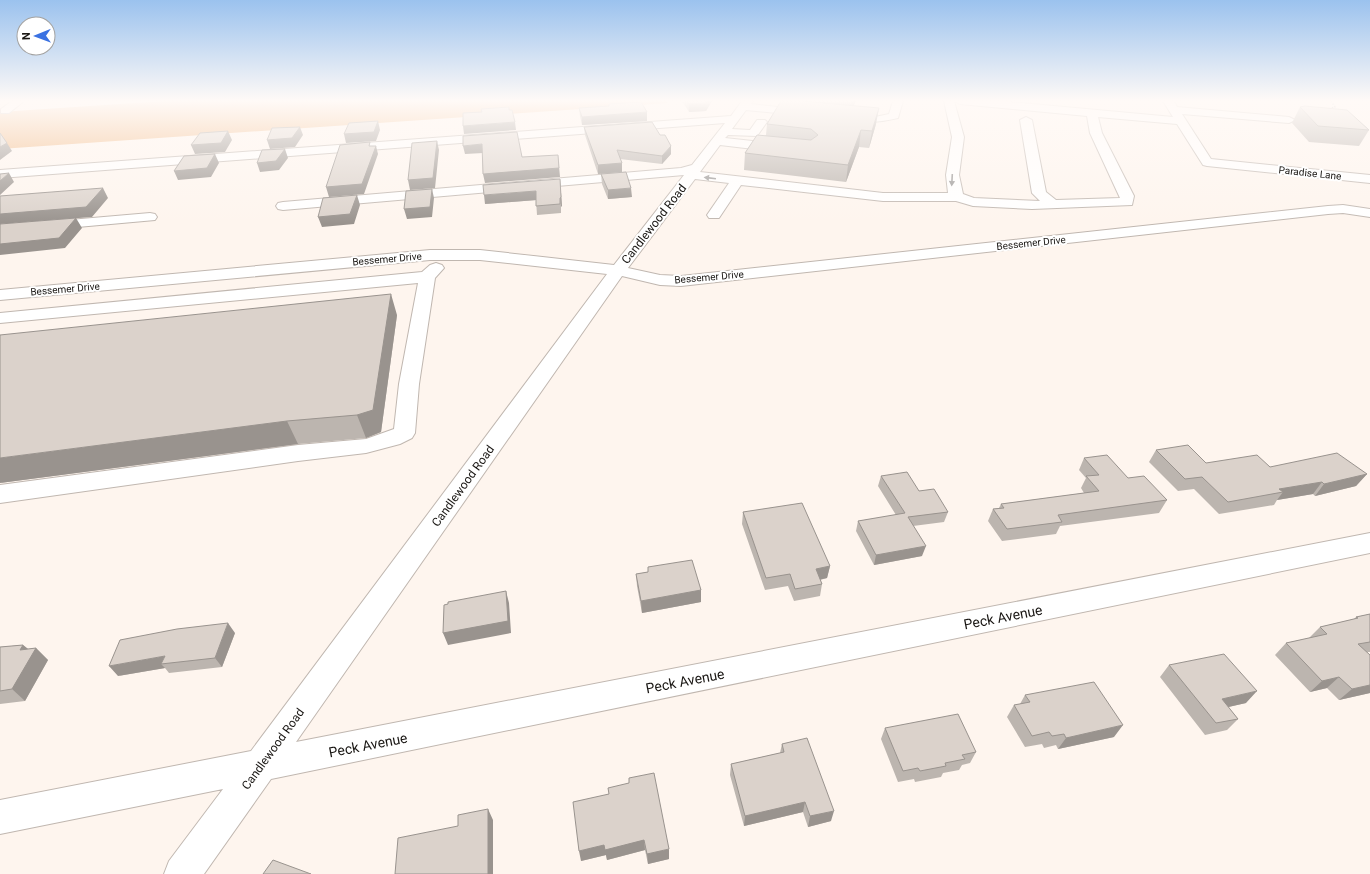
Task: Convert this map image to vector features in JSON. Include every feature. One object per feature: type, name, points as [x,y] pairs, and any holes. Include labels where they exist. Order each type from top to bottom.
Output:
[{"type":"street","points":[[0,174],[430,142]]},
{"type":"street","name":"Candlewood Road","points":[[182,874],[261,767],[618,270],[717,142]]},
{"type":"street","points":[[754,142],[794,149]]},
{"type":"street","points":[[957,142],[953,162],[952,188],[957,197]]},
{"type":"street","points":[[1030,142],[1039,192],[1052,204]]},
{"type":"street","points":[[283,206],[694,171],[732,180],[883,197],[957,197],[973,202],[1052,204],[1126,202],[1127,196],[1101,142]]},
{"type":"street","name":"Paradise Lane","points":[[1195,142],[1207,162],[1370,179]]},
{"type":"street","points":[[714,215],[732,180]]},
{"type":"street","name":"Bessemer Drive","points":[[0,296],[380,259],[443,255],[480,255],[618,270],[660,280],[681,280],[1328,210],[1342,209],[1370,213]]},
{"type":"street","points":[[0,230],[150,217]]},
{"type":"street","points":[[0,318],[427,277],[435,271],[443,255]]},
{"type":"street","points":[[0,494],[125,479],[306,452],[366,446],[393,439],[404,433],[409,384],[427,277]]},
{"type":"street","name":"Peck Avenue","points":[[0,818],[261,767],[1370,543]]},
{"type":"shaded area","points":[[0,142],[105,142],[0,149]]},
{"type":"building","points":[[0,142],[6,142],[7,143],[0,147]]},
{"type":"building","points":[[193,142],[222,142],[221,143],[191,145]]},
{"type":"building","points":[[370,142],[369,146],[376,146],[362,184],[326,187],[340,145]]},
{"type":"building","points":[[437,142],[433,178],[408,180],[412,143]]},
{"type":"building","points":[[463,142],[519,142],[522,157],[558,155],[559,168],[483,174],[482,144],[463,146]]},
{"type":"building","points":[[589,142],[669,142],[671,146],[662,156],[617,150],[622,163],[598,165]]},
{"type":"building","points":[[752,142],[857,142],[848,165],[745,153]]},
{"type":"building","points":[[285,149],[276,161],[257,163],[262,150]]},
{"type":"building","points":[[215,154],[207,168],[174,171],[184,156]]},
{"type":"building","points":[[626,172],[631,188],[608,190],[601,174]]},
{"type":"building","points":[[9,173],[0,181],[0,174]]},
{"type":"building","points":[[560,179],[560,204],[536,206],[536,191],[484,195],[483,185]]},
{"type":"building","points":[[103,188],[86,207],[0,214],[0,196]]},
{"type":"building","points":[[432,189],[430,207],[404,209],[406,191]]},
{"type":"building","points":[[357,195],[350,214],[318,217],[323,198]]},
{"type":"building","points":[[76,218],[59,238],[0,244],[0,224]]},
{"type":"building","points":[[391,294],[373,410],[357,415],[287,421],[0,458],[0,335]]},
{"type":"building","points":[[1188,445],[1206,463],[1257,455],[1270,467],[1337,453],[1367,474],[1324,484],[1322,482],[1279,489],[1283,492],[1228,502],[1202,477],[1185,479],[1156,450]]},
{"type":"building","points":[[1107,455],[1128,478],[1144,476],[1167,500],[1058,515],[1062,522],[1007,529],[993,509],[1004,508],[1001,504],[1099,491],[1086,476],[1099,475],[1084,458]]},
{"type":"building","points":[[907,472],[919,491],[934,489],[948,512],[908,517],[926,546],[876,555],[858,521],[905,513],[881,476]]},
{"type":"building","points":[[802,503],[830,566],[816,569],[822,584],[795,589],[790,574],[766,578],[743,512]]},
{"type":"building","points":[[692,560],[701,590],[641,601],[636,574],[648,572],[648,567]]},
{"type":"building","points":[[506,591],[508,621],[443,633],[444,605],[448,604],[448,602]]},
{"type":"building","points":[[1370,614],[1370,642],[1358,644],[1370,655],[1370,685],[1352,689],[1339,677],[1322,681],[1286,643],[1327,634],[1320,627]]},
{"type":"building","points":[[228,623],[215,658],[161,664],[165,656],[109,666],[120,640],[177,629]]},
{"type":"building","points":[[23,645],[20,650],[36,648],[12,689],[0,691],[0,647]]},
{"type":"building","points":[[1224,654],[1257,691],[1222,699],[1238,719],[1216,723],[1169,665]]},
{"type":"building","points":[[1094,682],[1123,725],[1066,738],[1064,734],[1052,736],[1049,732],[1032,736],[1014,705],[1030,702],[1025,695]]},
{"type":"building","points":[[958,714],[976,752],[962,755],[965,759],[945,763],[946,766],[920,771],[918,768],[903,771],[885,728]]},
{"type":"building","points":[[807,738],[834,811],[810,816],[805,802],[745,816],[731,764],[784,752],[782,744]]},
{"type":"building","points":[[654,773],[669,849],[647,854],[644,840],[605,850],[604,845],[579,851],[573,802],[609,794],[608,788],[629,783],[629,778]]},
{"type":"building","points":[[488,809],[488,874],[395,874],[398,838],[458,826],[458,815]]},
{"type":"building","points":[[273,860],[311,874],[263,874]]}]
